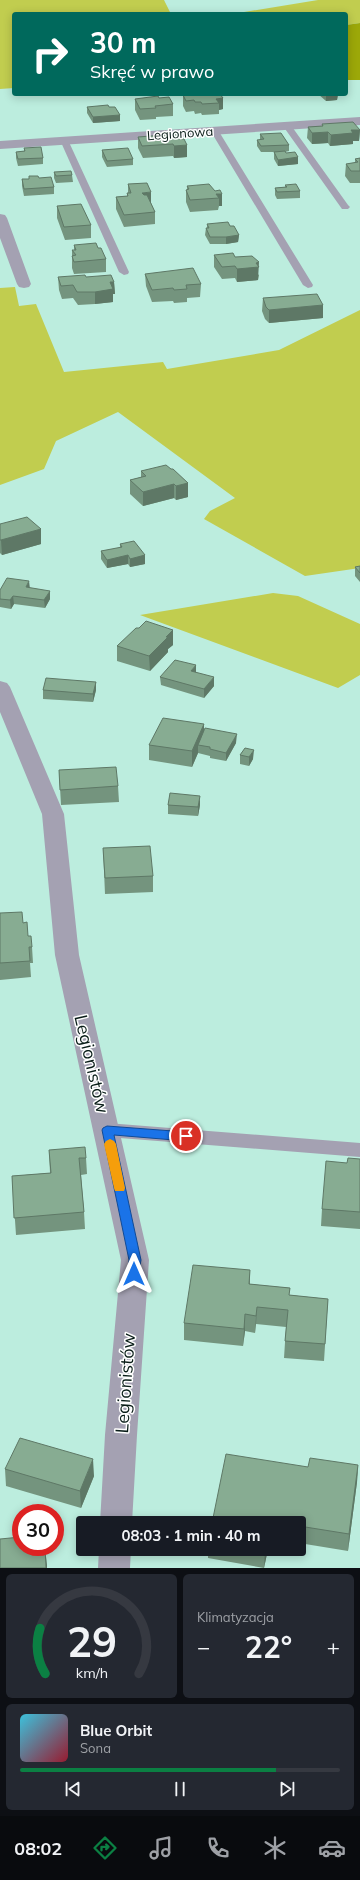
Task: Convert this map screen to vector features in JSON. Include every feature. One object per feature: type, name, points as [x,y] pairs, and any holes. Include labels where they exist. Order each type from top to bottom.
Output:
[{"type":"street","name":"Legionowa","points":[[0,144],[360,121]]},
{"type":"street","points":[[0,218],[24,284]]},
{"type":"street","name":"Legionistów","points":[[0,687],[53,814],[68,955],[135,1260],[121,1435],[116,1516]]},
{"type":"street","points":[[114,1568],[115,1556]]},
{"type":"lane","points":[[287,126],[345,207]]},
{"type":"lane","points":[[214,130],[308,285]]},
{"type":"lane","points":[[64,140],[124,272]]},
{"type":"lane","points":[[107,1130],[360,1150]]},
{"type":"green space","points":[[0,0],[164,0],[170,12],[12,12],[12,88],[0,89]]},
{"type":"green space","points":[[318,0],[360,0],[360,23],[348,25],[348,12],[244,12]]},
{"type":"green space","points":[[360,23],[360,80],[348,80],[348,25]]},
{"type":"green space","points":[[15,287],[19,306],[36,304],[64,372],[163,362],[167,369],[279,350],[360,310],[360,568],[305,576],[204,519],[210,511],[235,498],[118,412],[56,441],[44,469],[0,485],[0,288]]},
{"type":"green space","points":[[273,593],[298,596],[360,624],[360,675],[338,688],[140,615]]},
{"type":"building","points":[[158,96],[159,98],[169,97],[173,104],[155,106],[156,108],[140,109],[135,99]]},
{"type":"building","points":[[184,96],[222,96],[223,98],[216,99],[219,103],[202,104],[201,102],[195,102],[194,100],[186,101]]},
{"type":"building","points":[[108,105],[109,107],[115,107],[120,115],[93,117],[87,107]]},
{"type":"building","points":[[353,122],[360,130],[351,130],[353,133],[331,135],[328,132],[312,133],[308,127],[323,126],[322,124]]},
{"type":"building","points":[[281,133],[289,145],[261,146],[257,140],[264,139],[260,134]]},
{"type":"building","points":[[176,134],[179,139],[184,139],[187,145],[174,146],[173,144],[142,146],[138,137]]},
{"type":"building","points":[[41,147],[43,158],[18,159],[16,152],[25,151],[24,148]]},
{"type":"building","points":[[128,148],[133,159],[107,161],[102,150]]},
{"type":"building","points":[[285,151],[286,153],[295,152],[298,157],[278,160],[274,152]]},
{"type":"building","points":[[360,158],[360,171],[351,171],[346,164],[358,162],[355,159]]},
{"type":"building","points":[[71,171],[72,175],[56,176],[54,172]]},
{"type":"building","points":[[29,176],[38,176],[39,178],[51,177],[54,187],[24,189],[22,179],[29,179]]},
{"type":"building","points":[[147,183],[151,192],[142,193],[147,195],[155,212],[124,215],[116,197],[128,196],[127,193],[131,193],[128,184]]},
{"type":"building","points":[[209,184],[215,191],[220,190],[222,194],[216,194],[219,198],[190,200],[186,190],[189,189],[187,186]]},
{"type":"building","points":[[296,184],[300,191],[277,192],[275,188],[287,187],[285,185]]},
{"type":"building","points":[[81,204],[91,225],[64,227],[57,206]]},
{"type":"building","points":[[228,222],[230,226],[234,226],[239,235],[210,237],[206,228],[209,228],[207,224]]},
{"type":"building","points":[[96,243],[98,248],[101,248],[106,259],[74,262],[72,256],[76,255],[72,250],[76,250],[74,245]]},
{"type":"building","points":[[233,253],[235,257],[252,256],[259,262],[256,263],[259,267],[237,269],[235,266],[222,267],[214,255]]},
{"type":"building","points":[[193,268],[201,284],[186,285],[187,289],[174,290],[173,288],[152,290],[145,274]]},
{"type":"building","points":[[85,275],[86,277],[111,275],[114,282],[110,282],[113,289],[95,292],[77,292],[73,285],[61,286],[58,277]]},
{"type":"building","points":[[317,294],[323,305],[269,310],[266,307],[263,298]]},
{"type":"building","points":[[166,465],[173,469],[188,483],[176,486],[174,484],[143,492],[130,480],[146,476],[141,471]]},
{"type":"building","points":[[27,517],[41,529],[0,540],[0,524]]},
{"type":"building","points":[[134,541],[145,555],[130,559],[128,555],[107,560],[101,551],[122,547],[120,544]]},
{"type":"building","points":[[360,566],[360,573],[355,567]]},
{"type":"building","points":[[7,578],[29,581],[26,587],[50,591],[44,600],[13,596],[10,600],[0,599],[0,590]]},
{"type":"building","points":[[146,621],[173,630],[149,656],[117,646],[136,628],[139,628]]},
{"type":"building","points":[[175,660],[196,665],[191,671],[214,677],[204,689],[160,677]]},
{"type":"building","points":[[46,678],[96,682],[93,694],[43,690]]},
{"type":"building","points":[[163,718],[204,724],[192,751],[149,745]]},
{"type":"building","points":[[205,728],[237,734],[226,753],[210,749],[210,747],[198,745]]},
{"type":"building","points":[[245,748],[254,750],[249,757],[240,755]]},
{"type":"building","points":[[116,767],[118,786],[60,790],[59,770]]},
{"type":"building","points":[[170,793],[200,796],[198,807],[168,805]]},
{"type":"building","points":[[150,846],[153,876],[105,878],[103,848]]},
{"type":"building","points":[[22,912],[23,923],[27,922],[28,936],[31,936],[32,947],[29,947],[30,961],[0,963],[0,913]]},
{"type":"building","points":[[85,1147],[86,1158],[79,1158],[84,1212],[14,1218],[12,1176],[51,1173],[49,1150]]},
{"type":"building","points":[[348,1158],[360,1159],[360,1212],[322,1209],[326,1161],[347,1163]]},
{"type":"building","points":[[193,1265],[250,1270],[249,1284],[290,1288],[289,1295],[328,1299],[325,1344],[285,1341],[288,1310],[257,1307],[256,1316],[245,1314],[244,1329],[184,1323]]},
{"type":"building","points":[[20,1438],[93,1459],[80,1491],[5,1469]]},
{"type":"building","points":[[226,1454],[308,1467],[310,1458],[358,1465],[349,1534],[306,1527],[306,1516],[213,1516]]},
{"type":"building","points":[[12,1538],[12,1556],[45,1556],[46,1568],[0,1568],[0,1539]]},
{"type":"slow traffic","points":[[110,1144],[119,1188]]},
{"type":"route","points":[[134,1274],[135,1260],[107,1130],[186,1136]]}]
